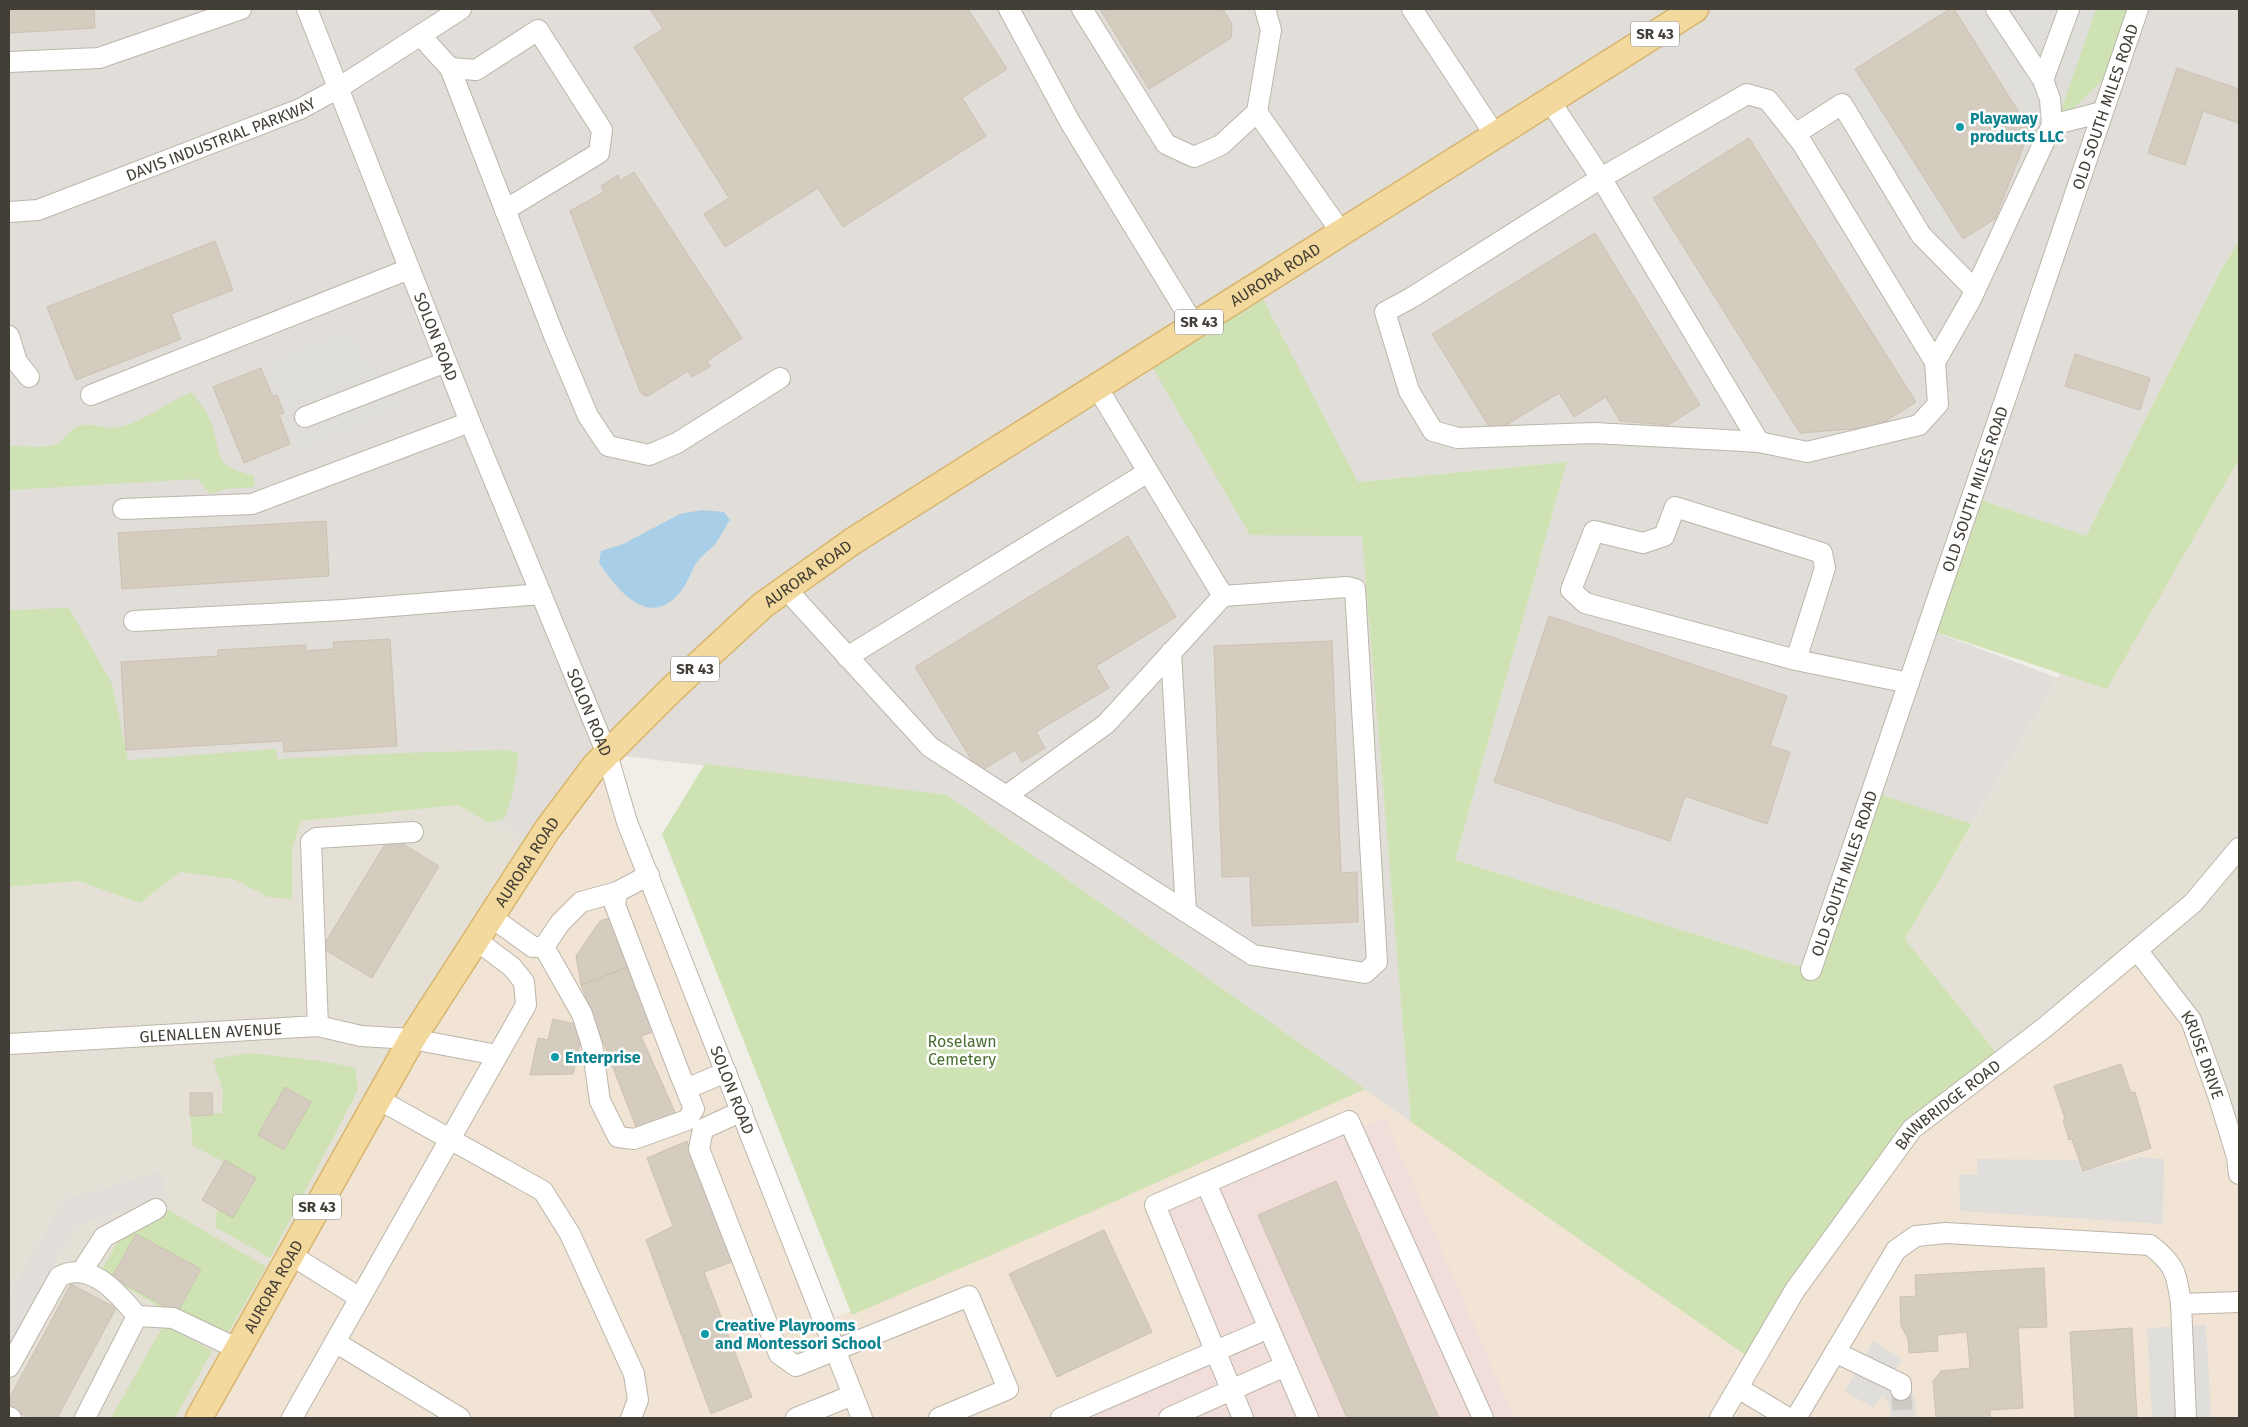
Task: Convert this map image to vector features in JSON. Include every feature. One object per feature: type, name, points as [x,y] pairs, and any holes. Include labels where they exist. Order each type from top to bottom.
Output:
[{"type":"main road","name":"AURORA ROAD","points":[[199,1418],[412,1039],[547,830],[595,766],[671,690],[763,605],[853,541],[1695,9]]},
{"type":"street","points":[[9,62],[99,58],[241,9]]},
{"type":"street","name":"SOLON ROAD","points":[[307,9],[470,422],[607,754],[627,822],[862,1418]]},
{"type":"street","name":"DAVIS INDUSTRIAL PARKWAY","points":[[9,212],[38,210],[300,109],[337,89],[461,9]]},
{"type":"street","points":[[1009,9],[1070,122],[1194,325]]},
{"type":"street","points":[[1082,9],[1166,144],[1194,157],[1222,145],[1257,112],[1271,30],[1266,9]]},
{"type":"street","points":[[1412,9],[1494,135]]},
{"type":"street","points":[[2043,80],[2069,9]]},
{"type":"street","name":"OLD SOUTH MILES ROAD","points":[[1812,970],[2138,9]]},
{"type":"street","points":[[1935,362],[1976,290],[2052,125],[2050,99],[2043,80],[2001,11]]},
{"type":"street","points":[[450,68],[476,70],[538,30],[602,130],[599,153],[505,210]]},
{"type":"street","points":[[420,35],[450,68],[588,416],[608,446],[649,455],[677,443],[780,378]]},
{"type":"street","points":[[1747,94],[1768,100],[1795,134],[1935,362],[1938,404],[1919,425],[1807,452],[1759,442],[1594,433],[1458,438],[1433,431],[1409,392],[1385,312],[1411,298],[1601,178],[1747,94]]},
{"type":"street","points":[[1550,101],[1601,178],[1759,442]]},
{"type":"street","points":[[1795,134],[1842,104],[1921,235],[1976,290]]},
{"type":"street","points":[[1257,112],[1342,232]]},
{"type":"street","points":[[2052,125],[2102,112]]},
{"type":"street","points":[[92,395],[409,269]]},
{"type":"street","points":[[9,336],[17,362],[29,377]]},
{"type":"street","points":[[305,417],[446,362]]},
{"type":"street","points":[[1097,386],[1223,596]]},
{"type":"street","points":[[123,509],[252,504],[470,422]]},
{"type":"street","points":[[847,658],[1148,472]]},
{"type":"street","points":[[1796,660],[1825,568],[1822,554],[1675,507],[1664,536],[1643,543],[1594,531],[1571,590],[1585,603],[1796,660],[1909,683]]},
{"type":"street","points":[[786,589],[847,658],[930,746],[1006,796],[1253,955],[1365,973],[1377,962],[1355,589],[1347,587],[1223,596],[1106,724],[1006,796]]},
{"type":"street","points":[[134,621],[357,609],[541,594]]},
{"type":"street","points":[[1171,652],[1186,912]]},
{"type":"street","points":[[318,1026],[311,842],[316,838],[413,832]]},
{"type":"street","name":"BAINBRIDGE ROAD","points":[[1720,1418],[1795,1290],[1912,1129],[2044,1028],[2193,903],[2239,848]]},
{"type":"street","points":[[544,947],[560,923],[581,902],[617,892],[649,875]]},
{"type":"street","points":[[544,947],[582,1014],[592,1045],[600,1101],[618,1137],[634,1140],[687,1120],[694,1108],[615,905],[617,892]]},
{"type":"street","points":[[492,916],[533,947],[544,947]]},
{"type":"street","points":[[292,1418],[526,1005],[524,982],[512,967],[476,940]]},
{"type":"street","name":"KRUSE DRIVE","points":[[2137,950],[2190,1020],[2219,1098],[2237,1157],[2239,1174]]},
{"type":"street","name":"GLENALLEN AVENUE","points":[[9,1044],[318,1026],[361,1036],[412,1039],[497,1055]]},
{"type":"street","points":[[686,1089],[726,1072]]},
{"type":"street","points":[[378,1099],[543,1191],[570,1234],[634,1374],[638,1400],[631,1418]]},
{"type":"street","points":[[742,1111],[703,1129],[699,1149],[779,1354],[796,1366],[969,1296],[1008,1389],[939,1418]]},
{"type":"street","points":[[1243,1418],[1155,1205],[1349,1121],[1483,1418]]},
{"type":"street","points":[[1206,1183],[1308,1418]]},
{"type":"street","points":[[82,1271],[104,1237],[156,1209]]},
{"type":"street","points":[[1796,1418],[1896,1250],[1916,1236],[1946,1233],[2150,1245],[2168,1259],[2178,1282],[2181,1304],[2186,1418]]},
{"type":"street","points":[[291,1255],[360,1298]]},
{"type":"street","points":[[9,1367],[59,1277],[68,1271],[82,1271],[101,1281],[118,1293],[137,1316],[173,1318],[238,1349]]},
{"type":"street","points":[[2181,1304],[2239,1302]]},
{"type":"street","points":[[85,1418],[137,1316]]},
{"type":"street","points":[[1061,1418],[1269,1328]]},
{"type":"street","points":[[335,1342],[460,1418]]},
{"type":"street","points":[[1835,1352],[1901,1384],[1901,1390]]},
{"type":"street","points":[[1172,1418],[1285,1366]]},
{"type":"street","points":[[1738,1388],[1788,1418]]},
{"type":"street","points":[[800,1417],[853,1395]]},
{"type":"shaded area","points":[[9,9],[2239,9],[2239,240],[2219,274],[2086,536],[1972,497],[1927,629],[2058,678],[1972,824],[1872,793],[1811,970],[1455,860],[1567,462],[1358,482],[1411,1122],[947,795],[607,754],[538,844],[458,805],[9,798]]},
{"type":"shaded area","points":[[1961,9],[2096,9],[2061,110],[2032,123]]},
{"type":"shaded area","points":[[1863,83],[1959,233],[1944,243],[1847,93]]},
{"type":"shaded area","points":[[353,327],[369,364],[381,373],[389,373],[403,408],[297,454],[276,395],[262,363]]},
{"type":"shaded area","points":[[2239,459],[2239,1156],[2002,1060],[1905,939],[2061,673],[2107,688]]},
{"type":"shaded area","points":[[607,754],[825,1322],[1365,1089],[1754,1361],[1912,1129],[2137,950],[2191,1020],[2239,1174],[2239,1418],[199,1418],[412,1039]]},
{"type":"shaded area","points":[[458,805],[488,823],[504,819],[538,844],[199,1418],[9,1418],[9,887],[78,881],[140,903],[180,872],[301,821]]},
{"type":"shaded area","points":[[1385,1118],[1514,1418],[1045,1418],[1202,1348],[1148,1213],[1155,1205]]},
{"type":"shaded area","points":[[2140,1157],[2164,1159],[2163,1224],[1960,1211],[1959,1174],[1977,1175],[1977,1159],[2079,1160],[2083,1171]]},
{"type":"shaded area","points":[[160,1172],[166,1195],[75,1227],[9,1345],[9,1295],[64,1200]]},
{"type":"shaded area","points":[[2206,1325],[2211,1418],[2152,1418],[2147,1328]]},
{"type":"shaded area","points":[[1873,1341],[1902,1359],[1894,1372],[1904,1379],[1911,1389],[1915,1400],[1917,1418],[1890,1418],[1889,1403],[1883,1396],[1873,1408],[1845,1391]]},
{"type":"green space","points":[[2096,9],[2127,9],[2103,80],[2072,110],[2062,113],[2061,110]]},
{"type":"green space","points":[[2239,240],[2239,459],[2107,689],[1927,629],[1972,497],[2086,536],[2219,274]]},
{"type":"green space","points":[[1256,286],[1358,482],[1567,462],[1455,860],[1811,970],[1872,792],[1972,824],[1905,939],[2002,1060],[1912,1129],[1754,1361],[1411,1122],[1362,536],[1250,535],[1146,356]]},
{"type":"green space","points":[[192,392],[210,419],[221,458],[231,467],[254,476],[255,487],[226,489],[210,494],[197,479],[9,490],[9,445],[35,447],[54,445],[79,426],[90,425],[116,428],[123,426],[141,419]]},
{"type":"green space","points":[[69,608],[112,684],[128,760],[276,749],[277,759],[508,750],[518,753],[514,787],[504,819],[488,823],[458,805],[301,821],[292,848],[292,899],[268,897],[233,879],[180,872],[140,903],[78,881],[9,887],[9,610]]},
{"type":"green space","name":"Roselawn Cemetery","points":[[705,764],[947,795],[1365,1089],[1100,1208],[852,1315],[662,834]]},
{"type":"green space","points":[[251,1053],[317,1061],[355,1068],[358,1090],[270,1258],[215,1227],[217,1209],[255,1178],[193,1146],[190,1116],[222,1113],[223,1092],[213,1059]]},
{"type":"green space","points":[[169,1210],[266,1267],[222,1343],[100,1272],[122,1235]]},
{"type":"green space","points":[[164,1324],[212,1351],[175,1418],[111,1418]]},
{"type":"water","points":[[702,510],[724,512],[730,520],[716,543],[697,562],[682,590],[670,602],[658,607],[647,607],[636,603],[616,585],[599,563],[601,551],[623,544],[680,514]]},
{"type":"building","points":[[9,9],[94,9],[95,28],[9,33]]},
{"type":"building","points":[[650,9],[968,9],[1007,69],[962,98],[986,136],[843,227],[818,188],[725,247],[704,214],[729,198],[634,47],[663,29]]},
{"type":"building","points":[[1100,9],[1223,9],[1232,24],[1231,38],[1149,89]]},
{"type":"building","name":"Playaway products LLC","points":[[1950,9],[1954,9],[2030,130],[1995,219],[1963,239],[1855,69]]},
{"type":"building","points":[[2177,68],[2239,89],[2239,123],[2203,111],[2185,165],[2148,153]]},
{"type":"building","points":[[1749,138],[1916,402],[1876,427],[1800,433],[1653,198]]},
{"type":"building","points":[[634,172],[742,338],[707,361],[711,366],[692,377],[688,371],[648,396],[644,396],[640,391],[570,211],[604,192],[601,186],[618,175],[620,181]]},
{"type":"building","points":[[1595,233],[1700,405],[1668,425],[1620,421],[1606,397],[1574,417],[1559,393],[1493,433],[1432,334]]},
{"type":"building","points":[[215,241],[233,290],[171,314],[181,339],[76,380],[47,307]]},
{"type":"building","points":[[2075,354],[2150,378],[2140,410],[2065,386]]},
{"type":"building","points":[[261,368],[273,397],[277,395],[284,413],[279,415],[290,444],[244,463],[213,387]]},
{"type":"building","points":[[326,521],[329,576],[122,589],[118,533]]},
{"type":"building","points":[[1128,536],[1176,617],[1096,666],[1109,688],[1036,732],[1045,748],[1022,762],[1015,750],[979,772],[915,667]]},
{"type":"building","points":[[1549,616],[1787,696],[1770,746],[1790,752],[1767,824],[1685,796],[1670,841],[1494,782]]},
{"type":"building","points":[[390,639],[397,746],[284,752],[283,741],[126,750],[121,662],[218,656],[218,650],[306,645],[306,651],[334,649],[333,642]]},
{"type":"building","points":[[1332,641],[1341,873],[1357,872],[1358,922],[1252,926],[1250,876],[1222,877],[1214,646]]},
{"type":"building","points":[[390,836],[439,866],[372,978],[322,948]]},
{"type":"building","points":[[612,917],[630,966],[581,985],[576,956],[600,921]]},
{"type":"building","points":[[630,966],[655,1031],[641,1036],[678,1119],[636,1127],[581,985]]},
{"type":"building","name":"Enterprise","points":[[553,1019],[584,1026],[573,1074],[530,1075],[538,1038],[548,1040]]},
{"type":"building","points":[[2121,1064],[2131,1093],[2135,1092],[2151,1148],[2083,1171],[2072,1139],[2069,1140],[2063,1120],[2065,1119],[2054,1086]]},
{"type":"building","points":[[285,1087],[311,1102],[284,1150],[258,1135]]},
{"type":"building","points":[[190,1093],[212,1093],[213,1115],[190,1116]]},
{"type":"building","name":"Creative Playrooms and Montessori School","points":[[687,1141],[732,1262],[704,1272],[752,1397],[711,1414],[646,1240],[673,1226],[647,1158]]},
{"type":"building","points":[[225,1160],[256,1178],[233,1218],[202,1200]]},
{"type":"building","points":[[1336,1181],[1439,1418],[1347,1418],[1258,1215]]},
{"type":"building","points":[[1104,1230],[1152,1332],[1057,1377],[1009,1274]]},
{"type":"building","points":[[136,1234],[201,1269],[177,1313],[112,1277]]},
{"type":"building","points":[[2044,1268],[2047,1327],[2018,1328],[2023,1408],[1990,1410],[1990,1418],[1936,1418],[1933,1381],[1941,1371],[1970,1368],[1967,1332],[1937,1335],[1938,1351],[1909,1353],[1908,1339],[1901,1326],[1900,1297],[1916,1296],[1915,1275]]},
{"type":"building","points":[[71,1284],[116,1308],[57,1418],[29,1418],[9,1407],[9,1399]]},
{"type":"building","points":[[2132,1328],[2137,1418],[2075,1418],[2070,1332]]},
{"type":"tunnel","points":[[1901,1390],[1903,1418]]},
{"type":"place","name":"Playaway products LLC","points":[[1960,127]]},
{"type":"place","name":"Enterprise","points":[[555,1057]]},
{"type":"place","name":"Creative Playrooms and Montessori School","points":[[705,1334]]}]
